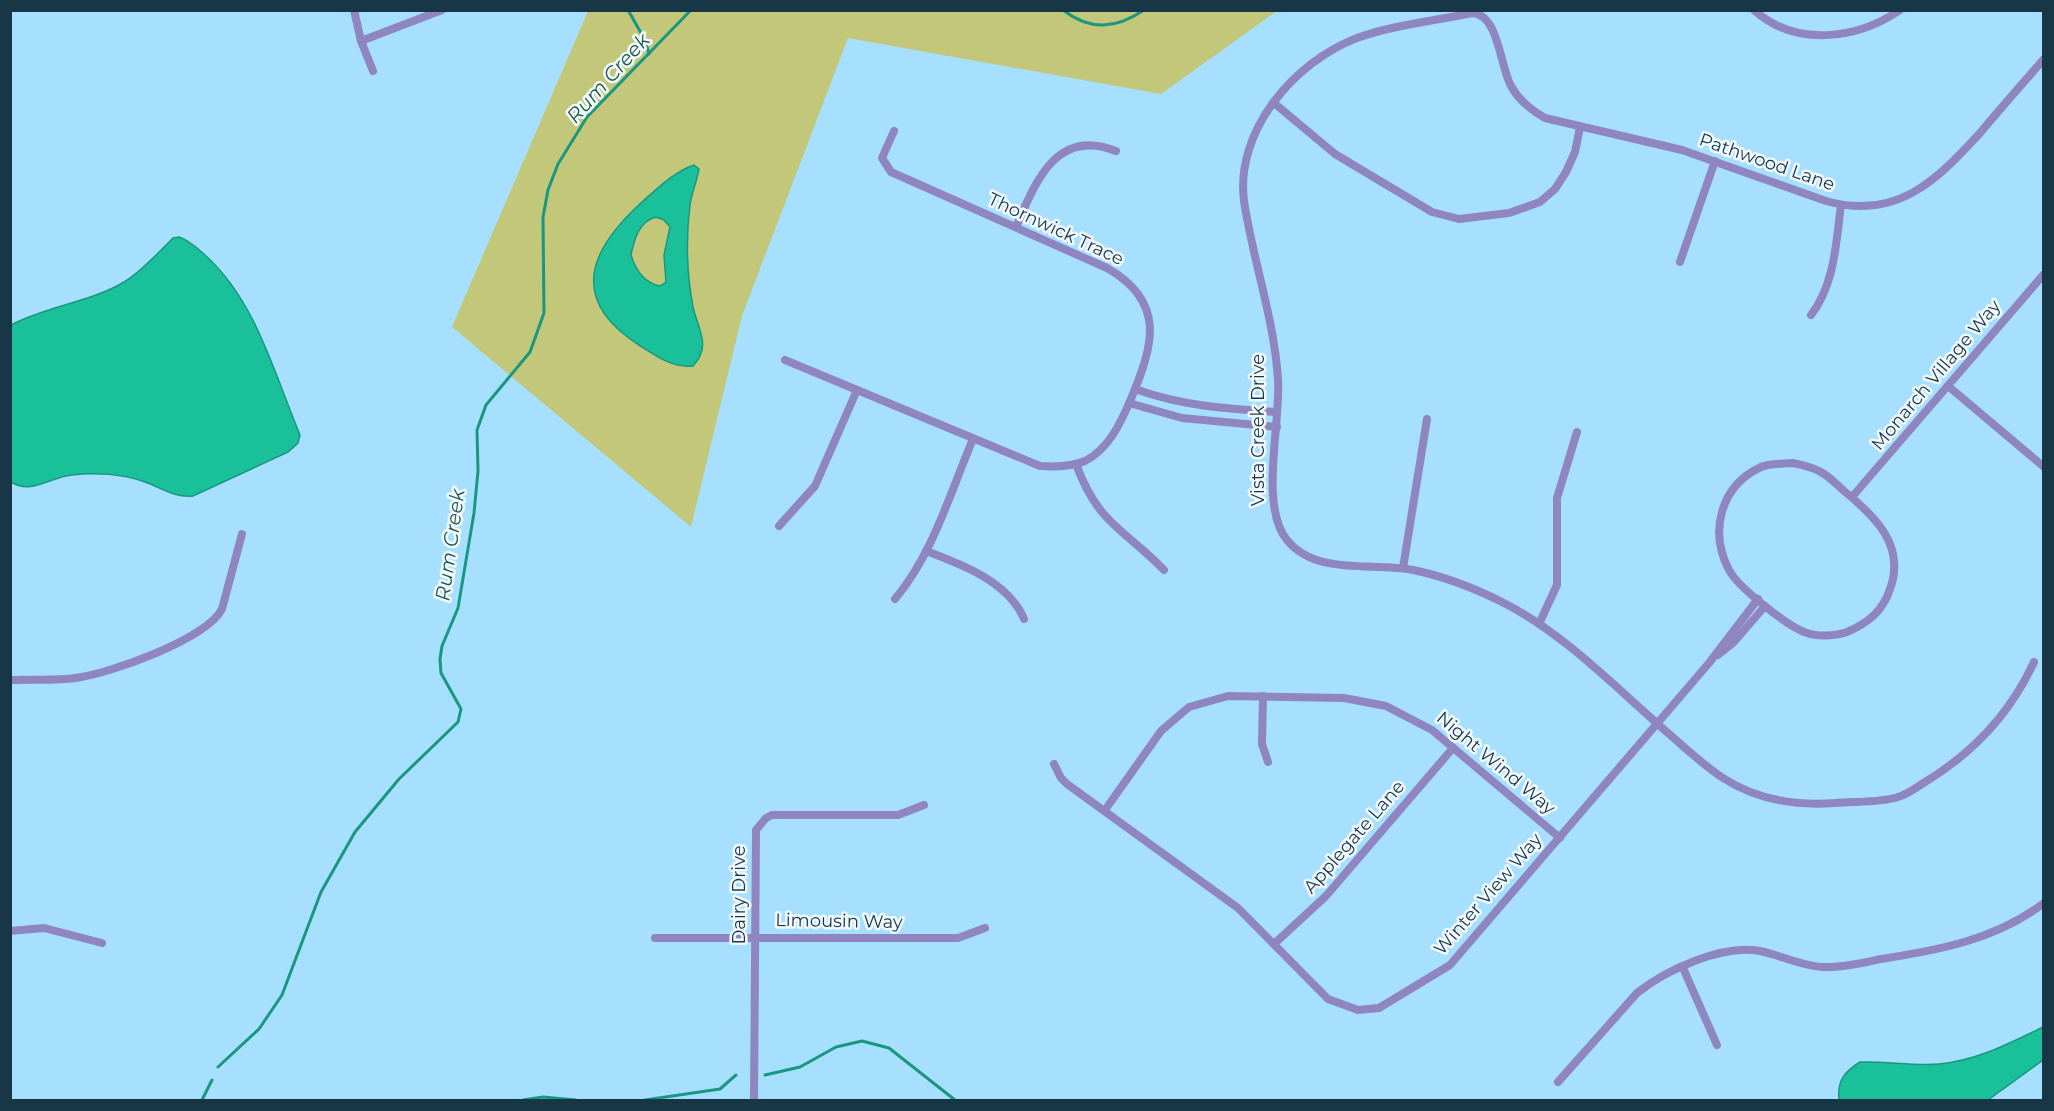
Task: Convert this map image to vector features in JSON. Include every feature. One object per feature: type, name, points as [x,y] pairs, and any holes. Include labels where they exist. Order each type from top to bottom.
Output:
[{"type":"street","points":[[354,10],[360,40],[374,71]]},
{"type":"street","points":[[360,40],[442,10]]},
{"type":"street","points":[[1754,10],[1784,30],[1823,35],[1862,29],[1900,10]]},
{"type":"street","name":"Vista Creek Drive","points":[[1485,17],[1472,13],[1381,32],[1351,41],[1312,64],[1275,103],[1252,139],[1243,183],[1246,209],[1274,336],[1278,382],[1274,511],[1277,524],[1288,541],[1299,552],[1317,561],[1403,568],[1441,577],[1507,604],[1539,624],[1717,774],[1763,797],[1811,804],[1892,799],[1905,794],[1947,769],[1973,746],[2015,699],[2034,662]]},
{"type":"street","name":"Pathwood Lane","points":[[1485,17],[1492,26],[1510,83],[1519,98],[1545,118],[1670,147],[1841,205],[1868,206],[1886,203],[1912,194],[1929,184],[1950,166],[2043,59]]},
{"type":"street","points":[[1275,103],[1335,154],[1426,208],[1459,219],[1478,219],[1515,212],[1540,201],[1555,189],[1566,172],[1575,152],[1580,127]]},
{"type":"street","name":"Thornwick Trace","points":[[785,360],[1034,464],[1057,466],[1087,460],[1106,445],[1129,403],[1149,354],[1151,331],[1149,318],[1135,289],[1126,280],[1107,268],[891,172],[882,158],[894,131]]},
{"type":"street","points":[[1016,227],[1038,177],[1057,157],[1076,148],[1094,146],[1116,151]]},
{"type":"street","points":[[1680,262],[1715,161]]},
{"type":"street","points":[[1811,315],[1821,302],[1829,281],[1841,205]]},
{"type":"street","name":"Monarch Village Way","points":[[1852,497],[2043,274]]},
{"type":"street","points":[[1948,386],[2043,467]]},
{"type":"street","points":[[1135,389],[1202,407],[1277,412]]},
{"type":"street","points":[[779,526],[815,486],[857,390]]},
{"type":"street","points":[[1129,403],[1164,414],[1202,421],[1276,428]]},
{"type":"street","points":[[1202,407],[1202,421]]},
{"type":"street","points":[[1403,568],[1427,419]]},
{"type":"street","points":[[1539,624],[1557,585],[1557,498],[1577,432]]},
{"type":"street","points":[[895,599],[913,576],[927,551],[973,439]]},
{"type":"street","points":[[1793,463],[1821,471],[1852,497],[1879,522],[1892,544],[1895,575],[1886,603],[1866,624],[1837,635],[1807,633],[1780,618],[1730,573],[1718,543],[1720,511],[1736,484],[1762,467],[1793,463]]},
{"type":"street","points":[[1076,464],[1094,505],[1116,529],[1164,570]]},
{"type":"street","points":[[10,680],[72,679],[105,673],[196,633],[216,620],[222,609],[242,534]]},
{"type":"street","points":[[927,551],[951,560],[999,587],[1016,604],[1024,619]]},
{"type":"street","name":"Winter View Way","points":[[1054,764],[1061,778],[1225,897],[1274,944],[1314,988],[1328,999],[1358,1010],[1379,1008],[1450,965],[1714,658],[1726,638],[1758,599]]},
{"type":"street","name":"Winter View Way","points":[[1714,658],[1733,643],[1765,606]]},
{"type":"street","points":[[1263,696],[1262,744],[1268,762]]},
{"type":"street","name":"Night Wind Way","points":[[1104,810],[1161,731],[1180,712],[1217,697],[1344,698],[1372,702],[1418,721],[1560,838]]},
{"type":"street","name":"Applegate Lane","points":[[1274,944],[1326,896],[1453,748]]},
{"type":"street","name":"Dairy Drive","points":[[754,1101],[756,830],[765,818],[780,814],[898,815],[924,805]]},
{"type":"street","points":[[1558,1082],[1632,997],[1653,982],[1717,953],[1737,949],[1766,952],[1822,967],[1932,951],[1958,945],[1993,932],[2043,903]]},
{"type":"street","points":[[10,931],[44,928],[102,943]]},
{"type":"street","name":"Limousin Way","points":[[655,938],[755,936],[958,938],[985,928]]},
{"type":"street","points":[[1683,968],[1717,1045]]},
{"type":"shaded area","points":[[588,11],[1277,11],[1161,94],[848,38],[742,316],[691,527],[452,327]]},
{"type":"shaded area","points":[[694,165],[699,169],[690,205],[688,256],[693,307],[703,344],[699,358],[693,366],[678,365],[658,357],[617,328],[602,311],[595,293],[594,275],[599,257],[623,220],[660,186]],"holes":[[[656,217],[664,220],[670,227],[664,255],[666,282],[660,286],[649,282],[641,275],[631,255],[641,227]]]},
{"type":"shaded area","points":[[179,237],[196,247],[223,273],[251,316],[300,435],[298,443],[288,452],[193,496],[174,494],[136,479],[109,474],[64,476],[26,487],[11,482],[11,325],[39,313],[111,289],[131,278],[173,238]]},
{"type":"shaded area","points":[[2043,1027],[2043,1060],[1988,1100],[1839,1100],[1839,1087],[1843,1078],[1860,1062],[1939,1064],[1953,1062],[1993,1050]]},
{"type":"waterway","points":[[628,10],[645,40],[649,54]]},
{"type":"waterway","name":"Rum Creek","points":[[218,1067],[259,1029],[282,995],[321,892],[355,832],[399,779],[458,722],[461,709],[441,673],[440,659],[442,646],[458,608],[474,513],[478,471],[477,430],[486,405],[530,352],[544,313],[543,217],[548,190],[558,164],[587,117],[691,10]]},
{"type":"waterway","name":"Rum Creek","points":[[1063,10],[1083,22],[1103,25],[1123,21],[1144,10]]},
{"type":"waterway","points":[[765,1075],[800,1067],[836,1047],[862,1041],[889,1048],[955,1100]]},
{"type":"waterway","points":[[645,1100],[720,1089],[736,1075]]},
{"type":"waterway","name":"Rum Creek","points":[[202,1100],[212,1080]]},
{"type":"waterway","points":[[523,1100],[543,1097],[576,1100]]}]
